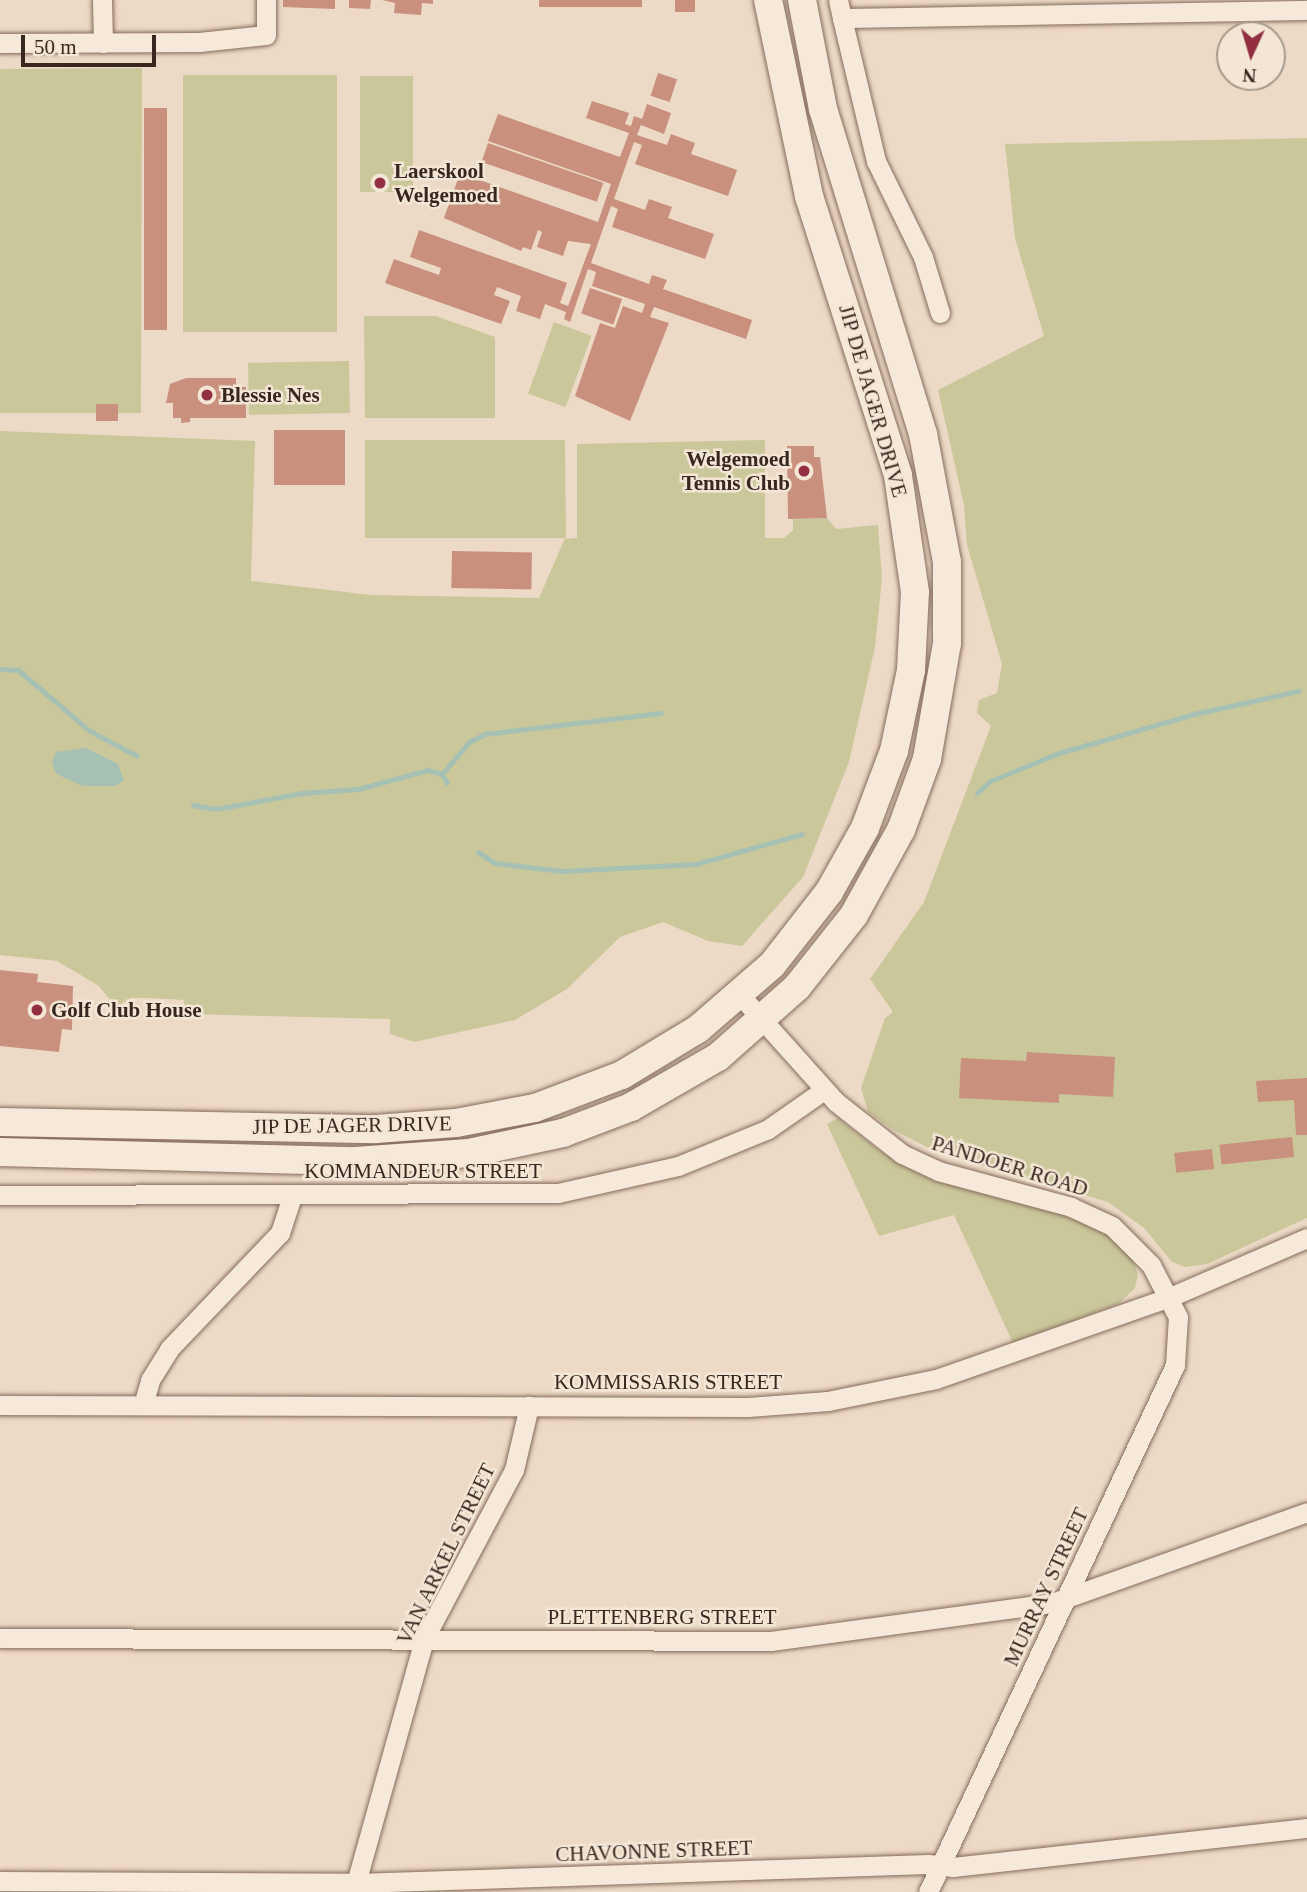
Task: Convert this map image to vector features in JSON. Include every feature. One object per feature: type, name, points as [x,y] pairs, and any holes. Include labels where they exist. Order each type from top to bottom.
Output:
[{"type":"main road","name":"JIP DE JAGER DRIVE","points":[[0,1122],[376,1129],[466,1122],[559,1101],[622,1075],[671,1048],[740,995],[792,943],[830,892],[865,828],[894,751],[911,670],[915,592],[906,515],[889,439],[809,196],[768,0]]},
{"type":"main road","points":[[802,0],[823,109],[854,216],[860,276],[901,407],[899,428],[889,439]]},
{"type":"main road","name":"JIP DE JAGER DRIVE","points":[[0,1152],[355,1161],[500,1149],[564,1133],[631,1107],[718,1056],[762,1021],[816,966],[855,915],[901,830],[923,771],[947,643],[947,562],[933,472],[854,216]]},
{"type":"street","points":[[102,0],[103,43]]},
{"type":"street","points":[[0,43],[198,42],[266,35],[266,0]]},
{"type":"street","points":[[940,313],[923,257],[876,161],[840,9],[1307,10]]},
{"type":"street","name":"PANDOER ROAD","points":[[740,995],[824,1090],[866,1129],[939,1171],[1072,1207],[1112,1226],[1140,1250],[1170,1297]]},
{"type":"street","name":"KOMMANDEUR STREET","points":[[0,1195],[502,1196],[619,1182],[678,1166],[768,1129],[824,1090]]},
{"type":"street","points":[[143,1405],[154,1372],[169,1349],[280,1233],[292,1195]]},
{"type":"street","name":"KOMMISSARIS STREET","points":[[0,1405],[748,1407],[864,1395],[936,1379],[1170,1297],[1307,1238]]},
{"type":"street","name":"MURRAY STREET","points":[[929,1892],[1175,1365],[1179,1328],[1170,1297]]},
{"type":"street","name":"VAN ARKEL STREET","points":[[356,1883],[424,1639],[514,1470],[529,1406]]},
{"type":"street","name":"PLETTENBERG STREET","points":[[0,1638],[771,1641],[914,1624],[1066,1596],[1307,1512]]},
{"type":"street","name":"CHAVONNE STREET","points":[[0,1881],[356,1883],[941,1866],[1307,1828]]},
{"type":"shaded area","points":[[142,68],[141,413],[118,413],[117,404],[96,404],[96,413],[0,413],[0,69]]},
{"type":"shaded area","points":[[183,75],[337,75],[337,332],[183,332]]},
{"type":"shaded area","points":[[360,76],[413,76],[413,192],[360,192]]},
{"type":"shaded area","points":[[1307,138],[1307,1218],[1207,1264],[1185,1267],[1172,1262],[1144,1228],[1108,1202],[939,1153],[895,1131],[868,1112],[861,1088],[885,1018],[893,1012],[870,979],[924,902],[991,726],[977,713],[979,700],[997,693],[1002,664],[967,545],[964,505],[938,390],[1044,336],[1015,238],[1005,144]]},
{"type":"shaded area","points":[[364,316],[436,316],[495,337],[495,418],[365,418]]},
{"type":"shaded area","points":[[554,322],[592,336],[566,407],[528,393]]},
{"type":"shaded area","points":[[349,361],[350,413],[249,415],[248,363]]},
{"type":"shaded area","points":[[0,431],[255,441],[251,581],[371,595],[539,598],[565,538],[365,538],[365,440],[565,440],[566,539],[577,538],[577,444],[765,440],[765,538],[784,538],[793,530],[793,519],[827,518],[836,529],[878,525],[882,578],[875,647],[849,762],[803,877],[742,946],[708,941],[663,922],[620,937],[567,989],[515,1020],[414,1042],[390,1034],[390,1019],[184,1014],[184,1000],[149,998],[131,998],[116,1007],[99,986],[57,961],[0,955]]},
{"type":"shaded area","points":[[86,748],[118,764],[124,781],[115,786],[83,786],[56,774],[52,762],[56,752]]},
{"type":"shaded area","points":[[838,1118],[881,1152],[943,1182],[1064,1215],[1108,1235],[1133,1259],[1138,1275],[1135,1288],[1118,1304],[1013,1343],[954,1215],[879,1236],[827,1124]]},
{"type":"building","points":[[283,0],[335,0],[335,9],[283,7]]},
{"type":"building","points":[[349,0],[371,0],[370,9],[349,8]]},
{"type":"building","points":[[382,0],[433,0],[433,4],[422,3],[421,15],[394,13],[395,3]]},
{"type":"building","points":[[539,0],[642,0],[642,7],[539,7]]},
{"type":"building","points":[[675,0],[695,0],[695,12],[675,12]]},
{"type":"building","points":[[658,73],[677,79],[670,102],[651,96]]},
{"type":"building","points":[[592,101],[629,113],[625,124],[631,126],[634,116],[642,119],[647,104],[671,113],[664,134],[641,125],[637,135],[667,145],[671,134],[695,143],[691,154],[737,170],[728,196],[635,164],[642,145],[634,142],[614,199],[645,210],[649,199],[672,207],[668,218],[714,234],[705,259],[612,227],[618,209],[611,206],[591,263],[649,284],[652,275],[667,280],[663,289],[752,320],[746,339],[654,307],[650,317],[669,323],[630,421],[575,396],[600,323],[615,328],[623,306],[642,313],[645,304],[592,286],[596,272],[588,269],[570,322],[564,319],[566,312],[545,304],[540,319],[516,311],[521,296],[497,287],[494,295],[510,301],[501,324],[385,283],[394,259],[439,275],[441,268],[410,257],[419,230],[567,283],[560,303],[568,306],[591,244],[568,241],[563,256],[537,247],[542,232],[538,230],[531,250],[523,247],[521,251],[444,218],[460,173],[598,222],[611,184],[488,141],[498,114],[620,157],[629,133],[586,118]]},
{"type":"building","points":[[144,108],[167,108],[167,330],[144,330]]},
{"type":"building","points":[[488,143],[603,183],[597,202],[481,162]]},
{"type":"building","points":[[590,288],[622,299],[613,325],[581,314]]},
{"type":"building","name":"Blessie Nes","points":[[186,378],[236,378],[236,387],[246,387],[246,418],[190,418],[190,422],[181,423],[181,418],[173,418],[173,403],[166,403],[170,384]]},
{"type":"building","points":[[96,404],[118,404],[118,421],[96,421]]},
{"type":"building","points":[[274,430],[345,430],[345,485],[274,485]]},
{"type":"building","name":"Welgemoed Tennis Club","points":[[787,446],[814,446],[814,457],[820,457],[827,518],[788,519]]},
{"type":"building","points":[[452,551],[532,552],[531,589],[451,588]]},
{"type":"building","name":"Golf Club House","points":[[0,970],[38,974],[37,982],[73,986],[72,1030],[62,1029],[59,1052],[0,1046]]},
{"type":"building","points":[[1027,1052],[1115,1057],[1113,1097],[1059,1094],[1059,1103],[959,1098],[961,1058],[1026,1061]]},
{"type":"building","points":[[1307,1078],[1307,1135],[1296,1135],[1294,1100],[1258,1102],[1256,1081]]},
{"type":"building","points":[[1292,1137],[1294,1157],[1221,1165],[1219,1145]]},
{"type":"building","points":[[1212,1149],[1214,1169],[1176,1173],[1174,1153]]},
{"type":"waterway","points":[[0,669],[18,670],[90,731],[137,756]]},
{"type":"waterway","points":[[977,793],[990,781],[1059,753],[1194,714],[1298,691]]},
{"type":"waterway","points":[[442,774],[469,742],[485,734],[661,713]]},
{"type":"waterway","points":[[193,805],[216,809],[302,793],[358,789],[428,770],[442,774],[447,783]]},
{"type":"waterway","points":[[478,852],[495,863],[562,871],[696,864],[802,834]]},
{"type":"place","name":"Laerskool Welgemoed","points":[[380,183]]},
{"type":"place","name":"Blessie Nes","points":[[207,395]]},
{"type":"place","name":"Welgemoed Tennis Club","points":[[804,471]]},
{"type":"place","name":"Golf Club House","points":[[37,1010]]}]
